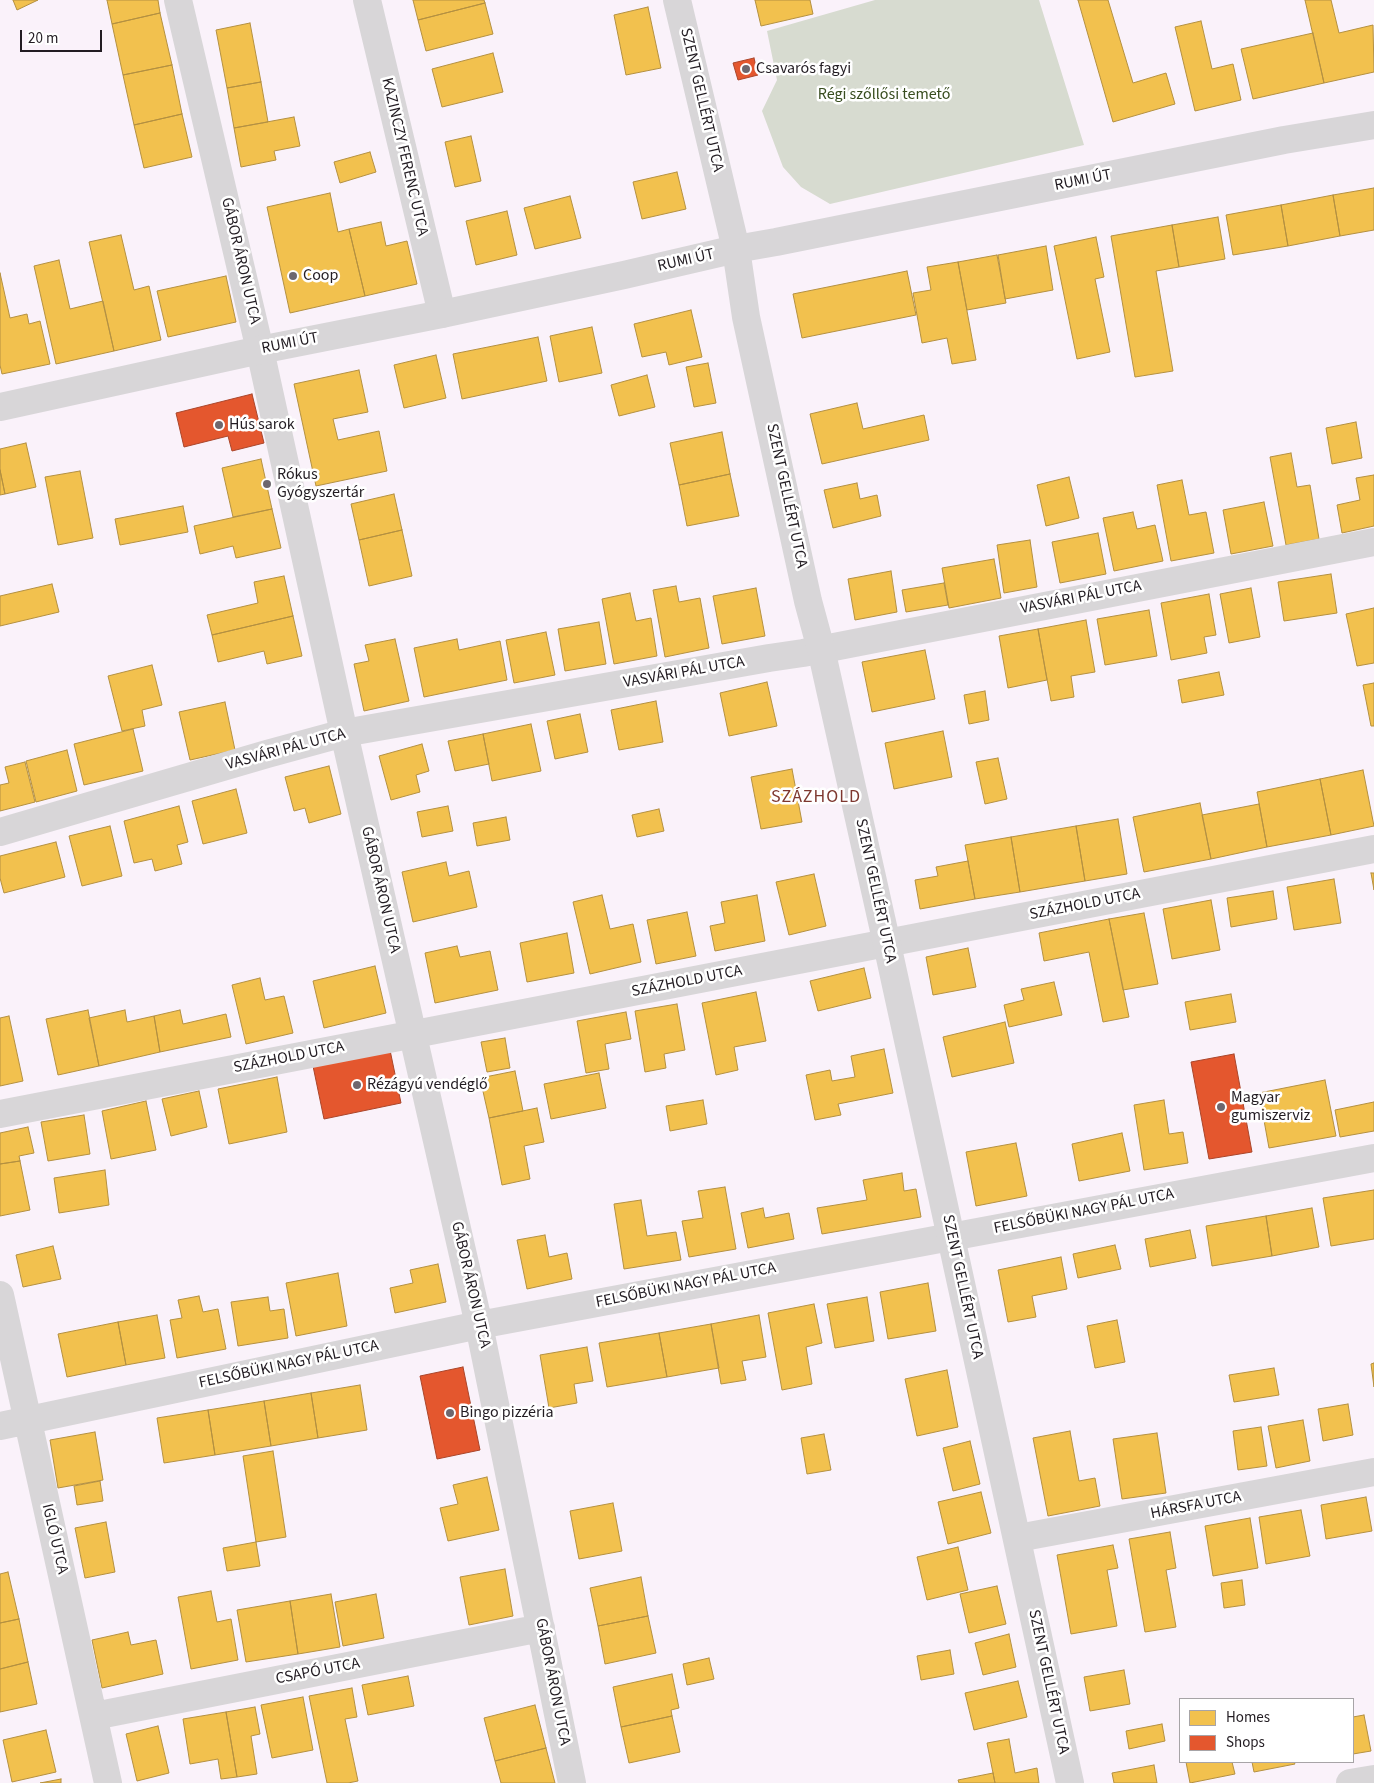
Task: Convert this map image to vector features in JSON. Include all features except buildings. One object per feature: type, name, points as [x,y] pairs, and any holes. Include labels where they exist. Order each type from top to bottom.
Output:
[{"type":"street","name":"GÁBOR ÁRON UTCA","points":[[178,0],[260,350],[344,734],[479,1325],[572,1783]]},
{"type":"street","name":"KAZINCZY FERENC UTCA","points":[[367,0],[442,314]]},
{"type":"street","name":"SZENT GELLÉRT UTCA","points":[[677,0],[736,249],[746,318],[808,601],[822,649],[1018,1538],[1070,1783]]},
{"type":"street","name":"RUMI ÚT","points":[[0,407],[260,350],[624,275],[736,249],[1284,140],[1374,124]]},
{"type":"street","name":"VASVÁRI PÁL UTCA","points":[[0,832],[267,754],[344,734],[822,649],[1374,542]]},
{"type":"street","name":"SZÁZHOLD UTCA","points":[[0,1114],[1374,849]]},
{"type":"street","name":"FELSŐBÜKI NAGY PÁL UTCA","points":[[0,1426],[479,1325],[1374,1158]]},
{"type":"street","name":"IGLÓ UTCA","points":[[0,1295],[108,1783]]},
{"type":"street","name":"HÁRSFA UTCA","points":[[1018,1538],[1374,1472]]},
{"type":"street","name":"CSAPÓ UTCA","points":[[94,1716],[541,1628]]},
{"type":"street","points":[[1350,1783],[1374,1779]]},
{"type":"green space","name":"Régi szőllősi temető","points":[[875,0],[1039,0],[1084,145],[830,204],[801,187],[783,167],[762,111],[777,80],[767,31]]},
{"type":"place","name":"Csavarós fagyi","points":[[746,69]]},
{"type":"place","name":"Coop","points":[[293,276]]},
{"type":"place","name":"Hús sarok","points":[[219,425]]},
{"type":"place","name":"Rókus Gyógyszertár","points":[[267,484]]},
{"type":"place","name":"Rézágyú vendéglő","points":[[357,1085]]},
{"type":"place","name":"Magyar gumiszerviz","points":[[1221,1107]]},
{"type":"place","name":"Bingo pizzéria","points":[[450,1413]]},
{"type":"district","name":"SZÁZHOLD","points":[[816,798]]}]
